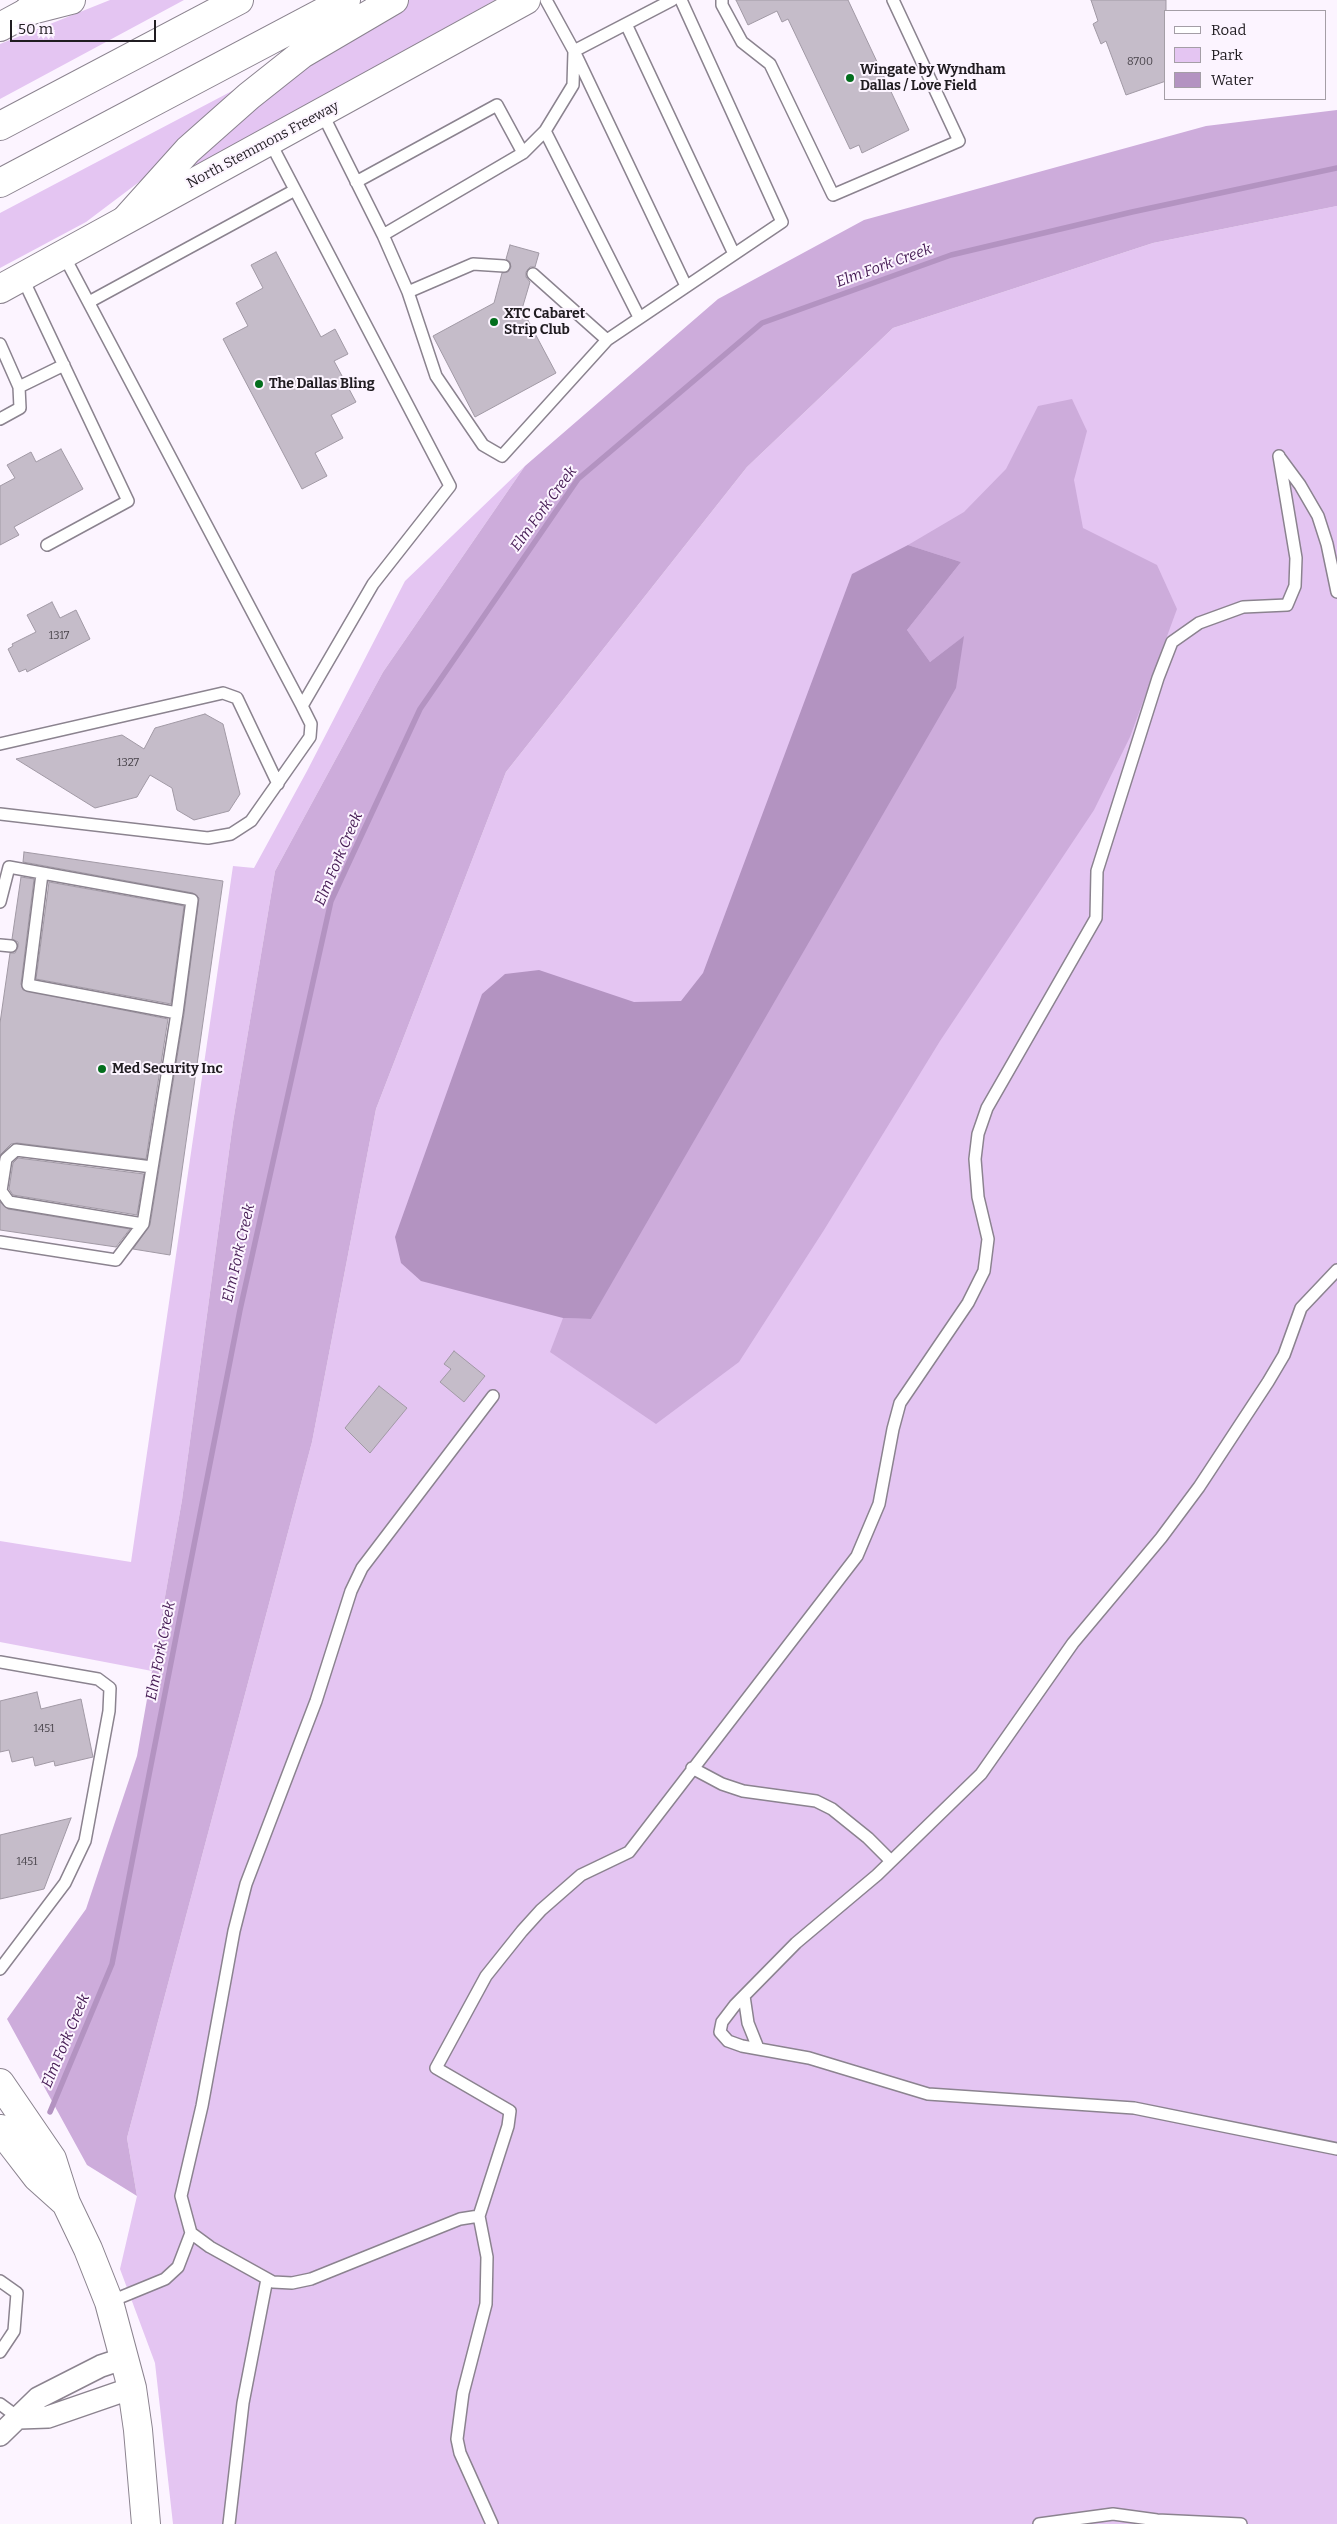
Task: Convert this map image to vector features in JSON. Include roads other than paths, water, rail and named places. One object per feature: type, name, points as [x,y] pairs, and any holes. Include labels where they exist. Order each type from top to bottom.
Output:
[{"type":"main road","points":[[0,27],[39,6],[71,0]]},
{"type":"main road","points":[[0,126],[239,0]]},
{"type":"main road","points":[[0,183],[346,0]]},
{"type":"main road","points":[[126,220],[188,150],[249,96],[302,54],[394,0]]},
{"type":"main road","name":"North Stemmons Freeway","points":[[11,283],[322,114],[526,0]]},
{"type":"main road","points":[[0,2083],[52,2159],[66,2203],[88,2249],[109,2302],[126,2358],[132,2388],[138,2430],[146,2524]]},
{"type":"main road","points":[[0,2129],[37,2177],[66,2203]]},
{"type":"street","points":[[0,2435],[38,2398],[101,2366],[126,2358]]},
{"type":"street","points":[[19,2418],[48,2417],[132,2388]]},
{"type":"lane","points":[[546,0],[574,51],[686,286]]},
{"type":"lane","points":[[574,51],[672,0]]},
{"type":"lane","points":[[322,114],[383,235],[408,292],[436,376],[484,445],[502,456],[607,340],[782,222],[681,0]]},
{"type":"lane","points":[[722,0],[722,5],[742,42],[770,64],[833,195],[959,141],[893,0]]},
{"type":"lane","points":[[626,24],[734,254]]},
{"type":"lane","points":[[383,235],[523,153],[545,131],[573,85],[574,51]]},
{"type":"lane","points":[[356,182],[497,104],[523,153]]},
{"type":"lane","points":[[545,131],[639,318]]},
{"type":"lane","points":[[270,142],[450,486],[373,584],[302,706]]},
{"type":"lane","points":[[89,302],[296,190]]},
{"type":"lane","points":[[0,814],[208,838],[231,834],[250,821],[310,737],[311,724],[302,706],[63,254]]},
{"type":"lane","points":[[408,292],[473,264],[504,266]]},
{"type":"lane","points":[[533,274],[607,340]]},
{"type":"lane","points":[[11,283],[36,304],[128,501],[47,544]]},
{"type":"lane","points":[[0,344],[19,387],[20,408],[0,419]]},
{"type":"lane","points":[[19,387],[64,366]]},
{"type":"lane","points":[[492,2524],[460,2453],[457,2439],[463,2393],[486,2304],[487,2257],[479,2216],[508,2126],[510,2111],[436,2068],[486,1976],[522,1931],[555,1897],[581,1875],[629,1852],[857,1556],[879,1504],[893,1429],[900,1404],[968,1303],[984,1271],[988,1239],[978,1197],[975,1160],[978,1134],[987,1108],[1096,918],[1098,871],[1158,678],[1172,642],[1199,623],[1243,607],[1287,605],[1295,586],[1296,558],[1279,456],[1300,485],[1318,516],[1328,544],[1337,592]]},
{"type":"lane","points":[[0,744],[223,693],[237,698],[278,784]]},
{"type":"lane","points":[[0,902],[9,867],[192,900],[177,1013],[143,1224],[116,1260],[0,1242]]},
{"type":"lane","points":[[42,874],[28,985],[177,1013]]},
{"type":"lane","points":[[143,1224],[8,1202],[1,1191],[6,1159],[16,1150],[152,1167]]},
{"type":"lane","points":[[1336,1270],[1302,1308],[1284,1354],[1268,1382],[1188,1502],[1073,1643],[981,1774],[891,1861],[796,1943],[744,1996],[722,2022],[720,2032],[728,2041],[809,2058],[928,2094],[1134,2108],[1337,2149]]},
{"type":"lane","points":[[109,2302],[165,2279],[178,2267],[191,2233],[181,2196],[202,2106],[234,1931],[246,1884],[316,1701],[351,1591],[362,1568],[493,1396]]},
{"type":"lane","points":[[0,1662],[98,1679],[110,1688],[109,1711],[85,1841],[65,1882],[0,1969]]},
{"type":"lane","points":[[692,1768],[722,1784],[743,1792],[816,1801],[846,1821],[891,1861]]},
{"type":"lane","points":[[744,1996],[748,2023],[758,2048]]},
{"type":"lane","points":[[191,2233],[210,2247],[273,2282],[292,2283],[311,2279],[460,2219],[479,2216]]},
{"type":"lane","points":[[228,2524],[242,2403],[267,2279]]},
{"type":"lane","points":[[0,2281],[17,2293],[14,2331],[0,2352]]},
{"type":"lane","points":[[0,2404],[19,2418]]},
{"type":"lane","points":[[1039,2524],[1113,2514],[1157,2520],[1241,2524]]},
{"type":"water","points":[[908,545],[961,562],[907,630],[930,662],[964,636],[956,688],[591,1319],[563,1318],[421,1281],[401,1263],[395,1237],[482,994],[505,974],[539,970],[634,1002],[681,1001],[703,973],[852,574]]},
{"type":"waterway","name":"Elm Fork Creek","points":[[50,2112],[112,1964],[240,1310],[331,901],[420,709],[578,479],[762,323],[951,255],[1132,212],[1337,168]]},
{"type":"place","name":"Wingate by Wyndham Dallas / Love Field","points":[[850,78]]},
{"type":"place","name":"XTC Cabaret Strip Club","points":[[494,322]]},
{"type":"place","name":"The Dallas Bling","points":[[259,384]]},
{"type":"place","name":"Med Security Inc","points":[[102,1069]]}]
